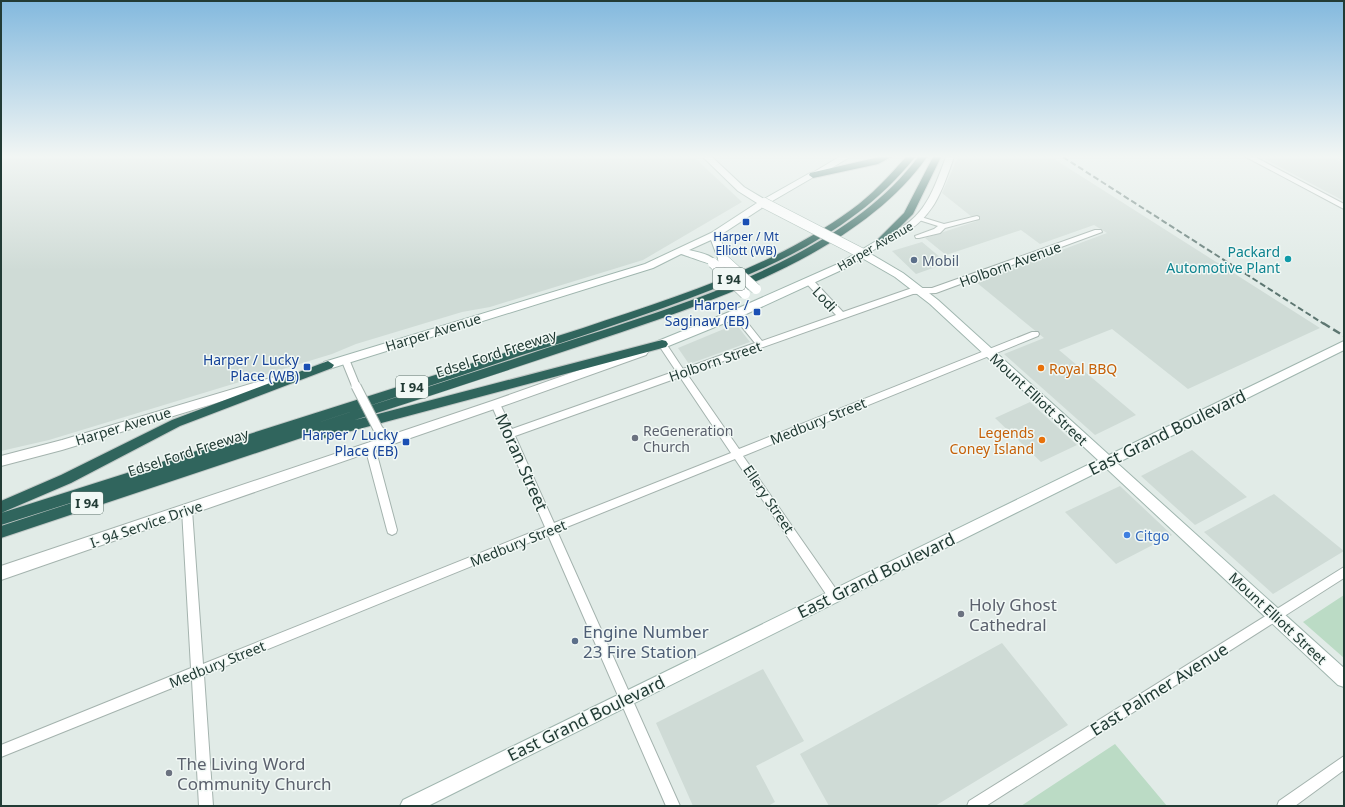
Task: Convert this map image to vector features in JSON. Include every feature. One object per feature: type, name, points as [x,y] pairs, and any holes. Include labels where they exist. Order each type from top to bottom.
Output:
[{"type":"highway","name":"Edsel Ford Freeway","points":[[1,520],[527,350],[699,291],[776,258],[841,220],[872,195]]},
{"type":"highway","name":"Edsel Ford Freeway","points":[[1,532],[173,474],[523,361],[702,301],[762,275],[806,253],[858,220],[890,195]]},
{"type":"highway","points":[[881,241],[908,214],[918,195]]},
{"type":"highway","points":[[173,474],[662,344]]},
{"type":"highway","points":[[1,507],[66,479],[176,423],[328,365]]},
{"type":"main road","name":"Mount Elliott Street","points":[[750,195],[861,253],[899,275],[921,292],[989,352],[1344,679]]},
{"type":"main road","name":"Harper Avenue","points":[[1,461],[62,445],[328,365],[598,283],[649,266],[714,235],[779,195]]},
{"type":"main road","name":"Harper Avenue","points":[[809,281],[844,265],[881,241],[909,228],[930,208],[935,195]]},
{"type":"main road","points":[[714,235],[718,261],[745,294],[746,304],[737,313]]},
{"type":"main road","points":[[680,251],[718,261],[764,294],[776,296]]},
{"type":"main road","points":[[370,447],[496,404],[662,344],[809,281]]},
{"type":"main road","name":"East Grand Boulevard","points":[[408,806],[1344,345]]},
{"type":"main road","name":"I- 94 Service Drive","points":[[1,573],[370,447]]},
{"type":"street","points":[[1321,195],[1344,207]]},
{"type":"street","points":[[921,218],[943,226]]},
{"type":"street","points":[[919,236],[937,230],[943,226],[977,218]]},
{"type":"street","name":"Holborn Avenue","points":[[921,292],[933,291],[1098,232]]},
{"type":"street","name":"Lodi","points":[[809,281],[842,316]]},
{"type":"street","name":"Holborn Street","points":[[509,434],[912,291],[921,292]]},
{"type":"street","points":[[737,313],[761,345]]},
{"type":"street","name":"Medbury Street","points":[[1,751],[1035,334]]},
{"type":"street","name":"Ellery Street","points":[[662,344],[834,596]]},
{"type":"street","points":[[345,359],[356,386],[378,429],[388,441]]},
{"type":"street","name":"Moran Street","points":[[496,404],[674,806]]},
{"type":"street","points":[[370,447],[392,530]]},
{"type":"street","points":[[187,510],[206,806]]},
{"type":"street","name":"East Palmer Avenue","points":[[974,806],[1344,572]]},
{"type":"street","points":[[1284,806],[1344,762]]},
{"type":"shaded area","points":[[1,195],[734,195],[742,202],[643,260],[490,307],[462,312],[356,344],[332,354],[49,440],[1,451]]},
{"type":"shaded area","points":[[944,195],[1110,195],[1320,328],[1188,389],[1112,329],[1059,350],[1136,415],[1095,435],[1004,354],[1044,338],[976,282],[1107,233],[1094,225],[1040,244],[1021,230],[946,255],[925,238],[977,221]]},
{"type":"shaded area","points":[[1332,195],[1344,195],[1344,201]]},
{"type":"shaded area","points":[[922,242],[947,263],[916,274],[892,251]]},
{"type":"shaded area","points":[[736,324],[750,342],[689,364],[678,348]]},
{"type":"shaded area","points":[[1030,402],[1077,445],[1041,462],[995,418]]},
{"type":"shaded area","points":[[1192,450],[1247,497],[1195,525],[1141,476]]},
{"type":"shaded area","points":[[1120,486],[1172,535],[1116,564],[1065,512]]},
{"type":"shaded area","points":[[1274,494],[1344,551],[1273,594],[1204,532]]},
{"type":"shaded area","points":[[1002,643],[1068,725],[935,806],[829,806],[800,754]]},
{"type":"shaded area","points":[[763,669],[804,741],[756,766],[775,802],[768,806],[693,806],[656,723]]},
{"type":"green space","points":[[1344,595],[1344,658],[1303,622]]},
{"type":"green space","points":[[1115,744],[1167,806],[1021,806]]},
{"type":"railway","points":[[1122,195],[1324,324]]},
{"type":"railway","points":[[1323,323],[1344,336]]},
{"type":"place","name":"Harper / Mt Elliott (WB)","points":[[746,222]]},
{"type":"place","name":"Packard Automotive Plant","points":[[1288,259]]},
{"type":"place","name":"Mobil","points":[[914,260]]},
{"type":"place","name":"Harper / Saginaw (EB)","points":[[757,312]]},
{"type":"place","name":"Harper / Lucky Place (WB)","points":[[307,367]]},
{"type":"place","name":"Royal BBQ","points":[[1041,368]]},
{"type":"place","name":"ReGeneration Church","points":[[635,438]]},
{"type":"place","name":"Legends Coney Island","points":[[1042,440]]},
{"type":"place","name":"Harper / Lucky Place (EB)","points":[[406,442]]},
{"type":"place","name":"Citgo","points":[[1127,535]]},
{"type":"place","name":"Holy Ghost Cathedral","points":[[961,614]]},
{"type":"place","name":"Engine Number 23 Fire Station","points":[[575,641]]},
{"type":"place","name":"The Living Word Community Church","points":[[169,773]]}]
